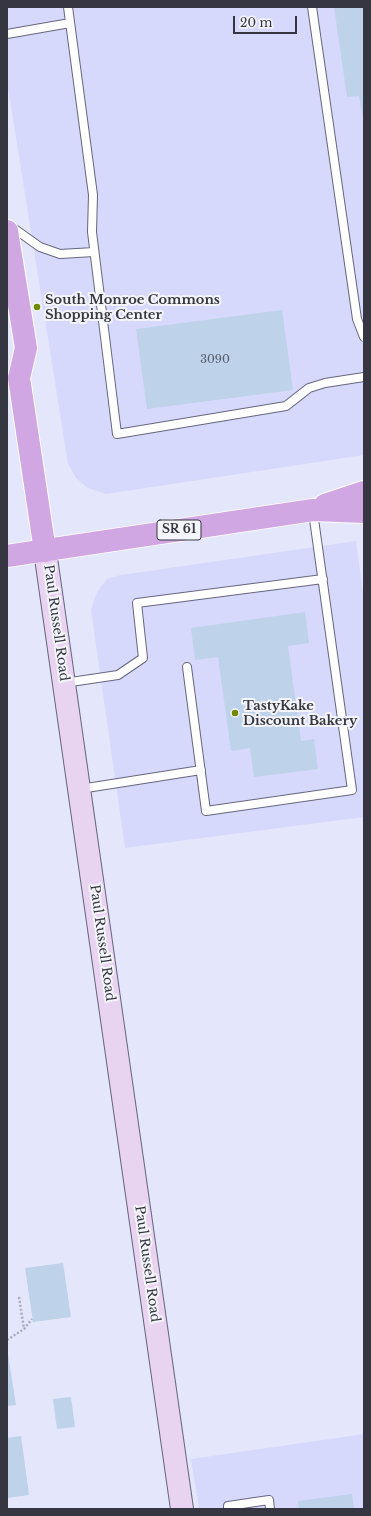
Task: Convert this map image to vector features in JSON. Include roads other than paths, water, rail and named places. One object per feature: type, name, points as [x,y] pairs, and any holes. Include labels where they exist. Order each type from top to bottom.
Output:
[{"type":"main road","name":"Paul Russell Road","points":[[7,231],[26,348],[13,375],[45,550]]},
{"type":"main road","name":"SR 61","points":[[313,510],[364,492]]},
{"type":"main road","name":"SR 61","points":[[45,550],[313,510],[364,512]]},
{"type":"main road","points":[[7,556],[45,550]]},
{"type":"street","name":"Paul Russell Road","points":[[45,550],[182,1509]]},
{"type":"lane","points":[[68,7],[93,195],[92,232],[94,252],[117,434],[286,406],[309,388],[326,383],[364,377]]},
{"type":"lane","points":[[312,7],[364,337]]},
{"type":"lane","points":[[7,34],[70,24]]},
{"type":"lane","points":[[7,224],[40,247],[60,254],[94,252]]},
{"type":"lane","points":[[187,667],[206,811],[352,790],[313,510]]},
{"type":"lane","points":[[64,683],[118,675],[143,658],[137,604],[323,579]]},
{"type":"lane","points":[[80,790],[201,770]]},
{"type":"lane","points":[[228,1509],[228,1506],[269,1500],[270,1509]]},
{"type":"place","name":"South Monroe Commons Shopping Center","points":[[37,307]]},
{"type":"place","name":"TastyKake Discount Bakery","points":[[235,713]]}]
